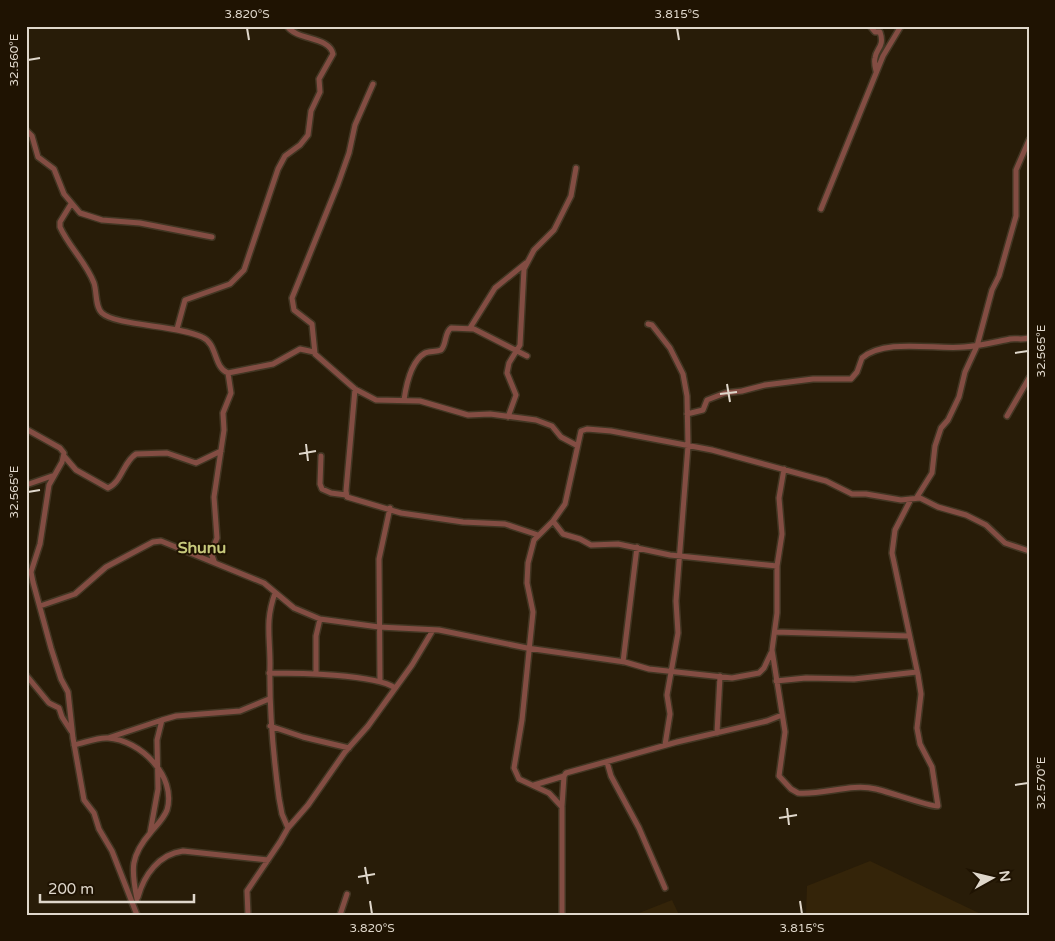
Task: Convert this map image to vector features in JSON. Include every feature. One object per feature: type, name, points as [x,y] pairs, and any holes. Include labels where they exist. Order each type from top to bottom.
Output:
[{"type":"street","points":[[177,329],[185,300],[230,284],[244,270],[278,169],[285,156],[300,145],[308,135],[311,111],[320,92],[319,80],[333,54],[329,47],[297,34],[287,26]]},
{"type":"street","points":[[870,26],[875,32],[880,32],[882,37],[881,48],[874,58],[876,74]]},
{"type":"street","points":[[821,209],[876,74],[901,26]]},
{"type":"street","points":[[314,352],[313,324],[294,310],[292,298],[338,184],[349,153],[355,125],[373,84]]},
{"type":"street","points":[[26,130],[32,136],[38,158],[54,169],[61,189],[80,213],[92,218],[140,223],[212,236]]},
{"type":"street","points":[[772,650],[785,732],[778,773],[780,779],[791,790],[803,794],[872,788],[937,807],[932,767],[920,744],[917,728],[921,694],[894,570],[892,543],[898,522],[914,498],[925,486],[932,473],[934,451],[941,428],[948,420],[959,397],[965,372],[977,346],[992,290],[1016,216],[1016,170],[1029,140]]},
{"type":"street","points":[[508,416],[516,394],[509,380],[508,368],[518,351],[524,302],[524,269],[538,246],[554,230],[571,196],[576,168]]},
{"type":"street","points":[[71,204],[60,222],[60,227],[94,283],[100,311],[108,316],[131,322],[177,329],[207,340],[214,350],[220,367],[228,373],[231,392],[223,413],[221,451],[214,497],[217,538],[211,553],[215,561]]},
{"type":"street","points":[[470,328],[495,288],[527,262]]},
{"type":"street","points":[[648,324],[652,325],[670,348],[683,374],[687,396],[688,446],[681,556],[676,598],[678,633],[667,695],[670,714],[665,745]]},
{"type":"street","points":[[404,400],[408,380],[421,357],[427,352],[440,350],[444,346],[448,331],[452,328],[470,328],[527,356]]},
{"type":"street","points":[[687,414],[703,410],[706,400],[725,393],[813,379],[851,379],[857,372],[862,358],[882,349],[905,346],[977,346],[1009,339],[1029,338]]},
{"type":"street","points":[[228,373],[273,364],[300,349],[314,352],[355,389],[379,402],[404,400],[424,402],[468,415],[508,416],[545,422],[552,426],[561,437],[576,445]]},
{"type":"street","points":[[1006,416],[1029,378]]},
{"type":"street","points":[[346,495],[351,418],[355,389]]},
{"type":"street","points":[[26,429],[62,449],[64,456],[76,470],[108,488],[116,482],[134,455],[167,453],[196,463],[221,451]]},
{"type":"street","points":[[562,807],[555,797],[517,777],[514,768],[523,714],[533,612],[527,583],[528,563],[532,546],[538,535],[562,510],[567,496],[580,432],[587,429],[640,436],[784,469],[830,482],[852,494],[866,494],[897,500],[914,498],[930,502],[938,508],[966,515],[986,525],[1005,543],[1027,549]]},
{"type":"street","points":[[64,456],[49,485],[40,544],[31,572],[51,648],[61,679],[68,692],[72,733],[84,800],[94,813],[136,912]]},
{"type":"street","points":[[321,456],[321,486],[331,493],[346,495],[352,499],[410,514],[463,522],[505,524],[538,535]]},
{"type":"street","points":[[764,668],[772,650],[775,632],[777,566],[782,534],[779,498],[784,469]]},
{"type":"street","points":[[26,485],[52,476]]},
{"type":"street","points":[[925,486],[930,502]]},
{"type":"street","points":[[380,681],[380,559],[390,508]]},
{"type":"street","points":[[553,521],[563,534],[580,539],[586,544],[618,544],[681,556],[777,566]]},
{"type":"street","points":[[40,606],[75,594],[106,567],[153,542],[165,542],[215,561],[264,583],[294,608],[320,619],[380,628],[433,630],[528,648],[623,662],[649,669],[732,678],[746,677],[764,668],[774,668]]},
{"type":"street","points":[[623,662],[637,547]]},
{"type":"street","points":[[275,593],[268,610],[270,726],[280,808],[288,828]]},
{"type":"street","points":[[316,674],[315,641],[320,619]]},
{"type":"street","points":[[248,915],[246,891],[288,828],[308,805],[349,748],[364,733],[412,666],[433,630]]},
{"type":"street","points":[[775,632],[909,636]]},
{"type":"street","points":[[776,681],[806,678],[854,679],[917,672]]},
{"type":"street","points":[[269,673],[316,674],[380,681],[395,688]]},
{"type":"street","points":[[26,675],[49,703],[59,708],[72,733]]},
{"type":"street","points":[[717,733],[720,676]]},
{"type":"street","points":[[74,745],[108,738],[176,716],[240,711],[269,699]]},
{"type":"street","points":[[534,785],[564,776],[566,773],[665,745],[768,721],[782,715]]},
{"type":"street","points":[[150,834],[159,770],[157,740],[162,720]]},
{"type":"street","points":[[270,726],[303,737],[349,748]]},
{"type":"street","points":[[108,738],[144,752],[152,758],[159,770],[168,795],[168,804],[164,817],[139,848],[133,862],[133,878],[137,899],[136,912]]},
{"type":"street","points":[[607,762],[611,776],[639,828],[665,888]]},
{"type":"street","points":[[562,915],[562,807],[564,776]]},
{"type":"street","points":[[137,899],[146,875],[167,856],[178,852],[268,860]]},
{"type":"street","points":[[340,915],[347,894]]},
{"type":"shaded area","points":[[870,861],[983,915],[806,915],[807,886]]},
{"type":"shaded area","points":[[672,900],[679,915],[634,915]]},
{"type":"district","name":"Shunu","points":[[202,548]]}]
